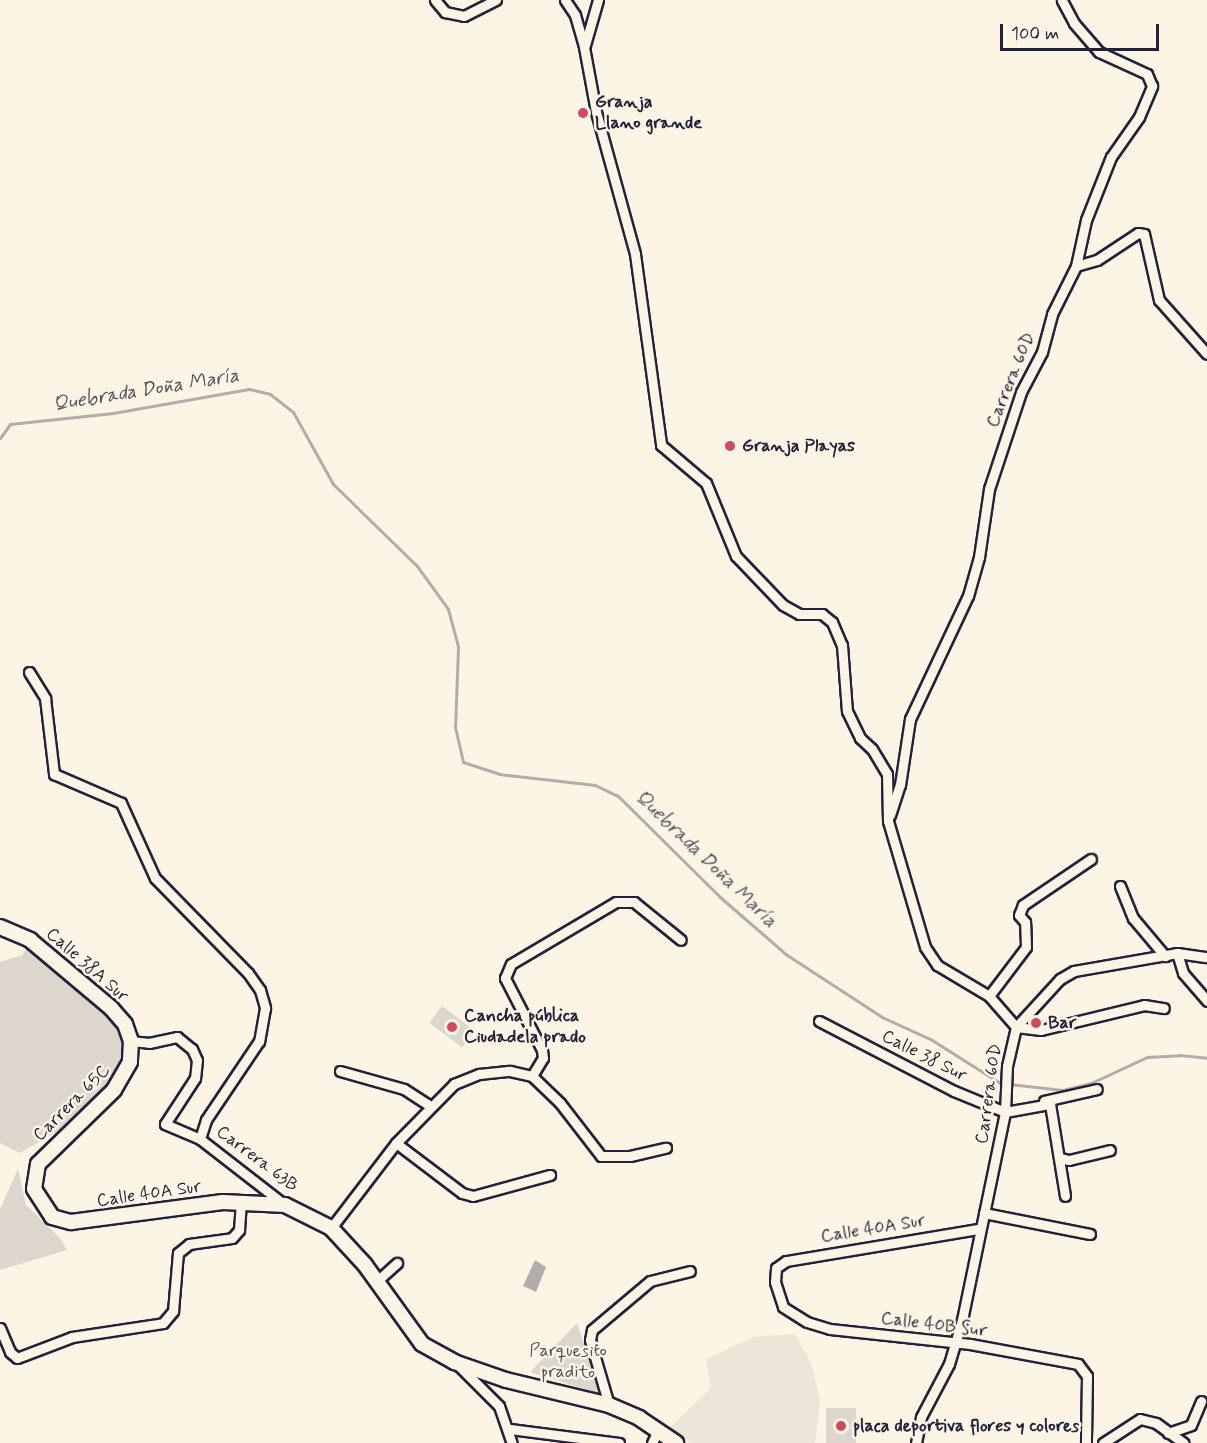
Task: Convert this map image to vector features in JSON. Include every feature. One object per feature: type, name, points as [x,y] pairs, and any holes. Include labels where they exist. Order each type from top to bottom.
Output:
[{"type":"main road","name":"Calle 38A Sur","points":[[0,927],[30,940],[111,1008],[125,1024],[131,1041]]},
{"type":"main road","name":"Carrera 65C","points":[[34,1189],[38,1164],[114,1090],[126,1074],[131,1041]]},
{"type":"main road","name":"Calle 40A Sur","points":[[34,1189],[52,1217],[71,1222],[241,1202],[285,1204]]},
{"type":"main road","name":"Carrera 63B","points":[[285,1204],[332,1228],[377,1281],[422,1344],[454,1362],[506,1380],[609,1405],[655,1436],[676,1443]]},
{"type":"street","points":[[435,0],[445,12],[464,16],[496,0]]},
{"type":"street","points":[[565,0],[576,15],[584,47]]},
{"type":"street","points":[[584,47],[598,0]]},
{"type":"street","name":"Carrera 60D","points":[[888,821],[900,785],[910,719],[968,596],[998,461],[1021,392],[1042,352],[1052,314],[1076,266],[1086,220],[1111,158],[1138,117],[1152,86],[1147,74],[1099,52],[1074,23],[1062,0]]},
{"type":"street","name":"Carrera 60D","points":[[584,47],[596,112],[635,254],[661,445],[706,483],[736,556],[783,605],[799,614],[822,614],[832,622],[842,645],[847,711],[860,738],[872,749],[887,774],[888,821],[926,947],[937,965],[989,996],[1016,1027],[1007,1066],[1005,1107],[984,1213],[978,1229],[962,1320],[953,1342],[949,1364],[921,1417],[916,1443]]},
{"type":"street","points":[[1076,266],[1097,260],[1138,233],[1144,234],[1159,300],[1207,354]]},
{"type":"street","name":"Carrera 63B","points":[[29,672],[45,698],[54,774],[121,803],[155,878],[221,945],[260,990],[265,1008],[264,1028],[241,1072],[206,1120],[200,1139],[285,1204]]},
{"type":"street","points":[[989,996],[1026,947],[1025,922],[1019,915],[1023,905],[1091,859]]},
{"type":"street","points":[[1120,886],[1133,918],[1165,956]]},
{"type":"street","points":[[532,1076],[543,1058],[542,1050],[505,978],[511,964],[616,902],[634,902],[681,940]]},
{"type":"street","points":[[1177,953],[1183,973],[1207,1001]]},
{"type":"street","points":[[1016,1027],[1060,979],[1074,971],[1119,960],[1177,953],[1207,957]]},
{"type":"street","points":[[1016,1027],[1041,1030],[1144,1005],[1164,1008]]},
{"type":"street","name":"Calle 38 Sur","points":[[819,1021],[954,1090],[1005,1107]]},
{"type":"street","points":[[131,1041],[149,1043],[177,1037],[192,1049],[197,1060],[190,1088],[165,1124],[169,1129],[200,1139]]},
{"type":"street","points":[[340,1071],[404,1089],[430,1106]]},
{"type":"street","points":[[332,1228],[396,1143],[430,1106],[454,1084],[478,1074],[510,1071],[532,1076],[560,1103],[601,1156],[630,1156],[666,1148]]},
{"type":"street","points":[[1005,1107],[1097,1089]]},
{"type":"street","points":[[1005,1107],[1046,1103],[1052,1105],[1065,1196]]},
{"type":"street","points":[[396,1143],[462,1193],[473,1196],[550,1175]]},
{"type":"street","points":[[1060,1158],[1069,1160],[1110,1150]]},
{"type":"street","points":[[0,1328],[10,1352],[17,1359],[72,1337],[163,1323],[170,1318],[178,1253],[189,1244],[232,1238],[239,1230],[241,1202]]},
{"type":"street","points":[[984,1213],[1090,1234]]},
{"type":"street","name":"Calle 40A Sur","points":[[783,1307],[775,1282],[776,1268],[786,1261],[978,1229]]},
{"type":"street","points":[[377,1281],[397,1263]]},
{"type":"street","points":[[609,1405],[590,1340],[592,1330],[650,1281],[690,1271]]},
{"type":"street","name":"Calle 40B Sur","points":[[783,1307],[807,1322],[830,1329],[953,1342],[1071,1362],[1084,1370],[1088,1410],[1086,1443]]},
{"type":"street","points":[[454,1362],[499,1406],[510,1429],[512,1443]]},
{"type":"street","points":[[1168,1432],[1191,1425],[1201,1401]]},
{"type":"street","points":[[1103,1443],[1140,1419],[1156,1423],[1184,1443]]},
{"type":"street","points":[[510,1429],[620,1443]]},
{"type":"shaded area","points":[[535,1260],[546,1267],[536,1292],[523,1286]]},
{"type":"shaded area","points":[[795,1334],[812,1365],[820,1401],[815,1443],[690,1443],[670,1427],[711,1388],[706,1359],[753,1337]]},
{"type":"green space","points":[[29,945],[120,1028],[126,1058],[109,1091],[72,1123],[20,1153],[0,1143],[0,962],[22,955]]},
{"type":"green space","name":"Cancha pública Ciudadela prado","points":[[442,1006],[475,1031],[462,1047],[429,1023]]},
{"type":"green space","points":[[18,1169],[26,1205],[61,1239],[67,1250],[0,1270],[0,1209]]},
{"type":"green space","name":"Parquesito pradito","points":[[577,1323],[601,1394],[530,1372]]},
{"type":"green space","name":"placa deportiva flores y colores","points":[[826,1408],[856,1408],[856,1443],[826,1443]]},
{"type":"waterway","name":"Quebrada Doña María","points":[[0,438],[10,424],[113,413],[249,389],[270,394],[293,412],[333,484],[417,566],[448,609],[458,647],[455,727],[463,762],[499,774],[595,785],[618,796],[720,897],[787,955],[882,1017],[932,1040],[1000,1083],[1063,1090],[1091,1083],[1147,1057],[1180,1055],[1207,1058]]},
{"type":"place","name":"Granja Llano grande","points":[[583,113]]},
{"type":"place","name":"Granja Playas","points":[[730,446]]},
{"type":"place","name":"Bar","points":[[1036,1023]]},
{"type":"place","name":"Cancha pública Ciudadela prado","points":[[452,1027]]},
{"type":"place","name":"placa deportiva flores y colores","points":[[841,1426]]}]
